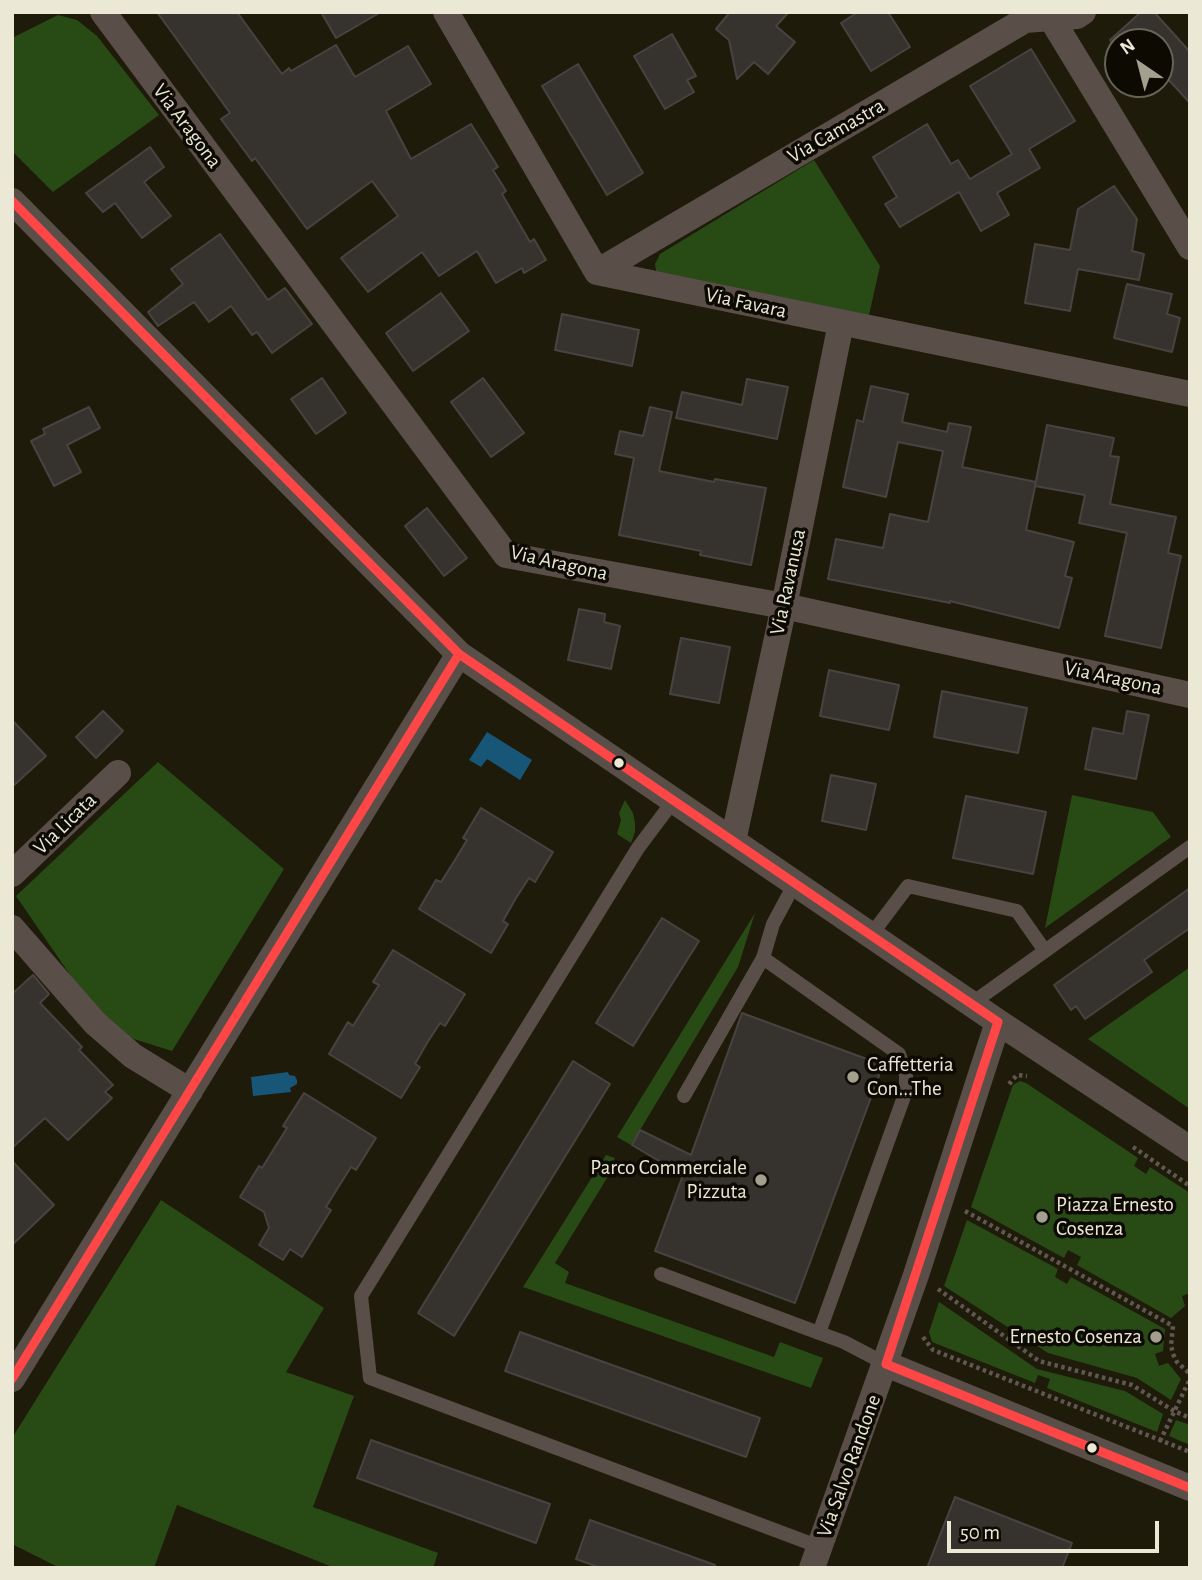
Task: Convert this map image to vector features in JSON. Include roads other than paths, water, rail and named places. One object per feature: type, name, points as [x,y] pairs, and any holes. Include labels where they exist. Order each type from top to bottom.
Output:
[{"type":"street","name":"Via Aragona","points":[[103,12],[506,555],[784,606],[1190,695]]},
{"type":"street","points":[[446,12],[597,272]]},
{"type":"street","name":"Via Camastra","points":[[597,272],[1025,20],[1077,16],[1083,12]]},
{"type":"street","points":[[1051,18],[1190,247]]},
{"type":"street","points":[[12,201],[459,654],[971,1004],[1190,1149]]},
{"type":"street","name":"Via Favara","points":[[597,272],[1190,394]]},
{"type":"street","name":"Via Ravanusa","points":[[733,841],[841,323]]},
{"type":"street","points":[[12,1379],[459,654]]},
{"type":"street","name":"Via Licata","points":[[12,874],[118,773]]},
{"type":"street","points":[[12,928],[95,1023],[133,1056],[190,1091]]},
{"type":"street","name":"Via Salvo Randone","points":[[816,1557],[886,1364],[998,1022]]},
{"type":"street","points":[[886,1364],[1190,1488]]},
{"type":"lane","points":[[674,800],[638,848],[361,1296],[370,1378],[816,1557]]},
{"type":"lane","points":[[971,1004],[1190,847]]},
{"type":"lane","points":[[684,1096],[763,958],[773,924],[795,883]]},
{"type":"lane","points":[[871,935],[908,886],[1017,911],[1045,951]]},
{"type":"lane","points":[[763,958],[899,1055],[906,1075],[906,1091],[819,1333]]},
{"type":"lane","points":[[661,1274],[844,1342],[886,1364]]},
{"type":"water","points":[[487,732],[532,760],[520,780],[487,759],[481,767],[469,760]]},
{"type":"water","points":[[288,1072],[297,1080],[297,1084],[290,1088],[291,1092],[253,1096],[251,1077]]},
{"type":"place","name":"Caffetteria Con...The","points":[[853,1077]]},
{"type":"place","name":"Parco Commerciale Pizzuta","points":[[761,1180]]},
{"type":"place","name":"Piazza Ernesto Cosenza","points":[[1042,1217]]},
{"type":"place","name":"Ernesto Cosenza","points":[[1156,1337]]}]
